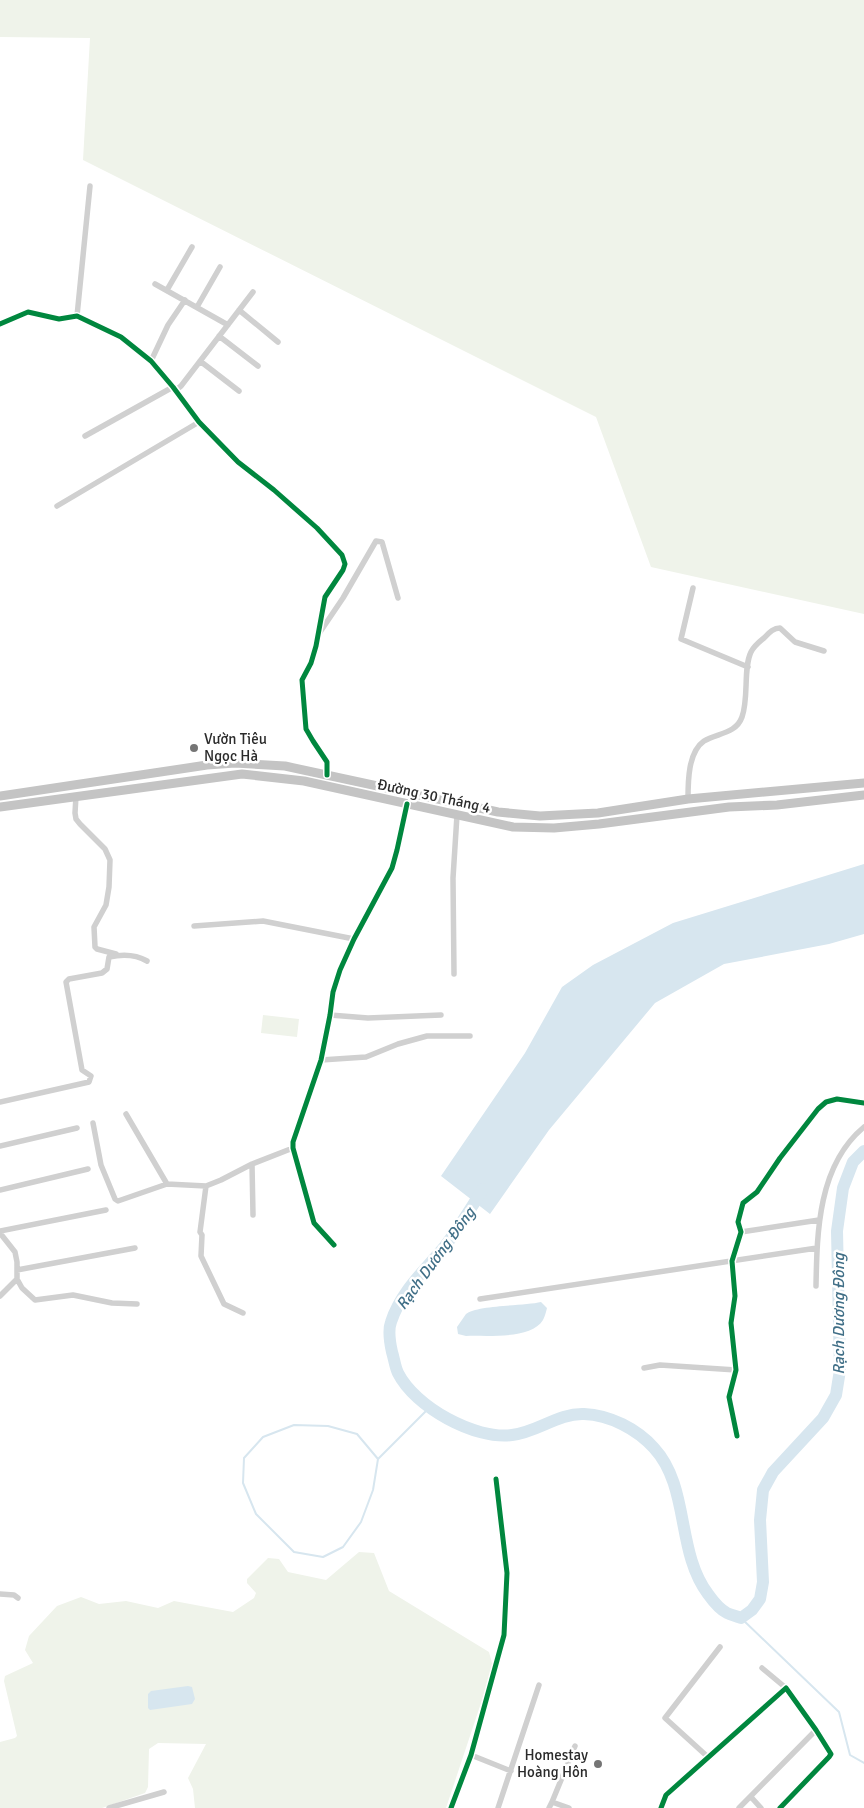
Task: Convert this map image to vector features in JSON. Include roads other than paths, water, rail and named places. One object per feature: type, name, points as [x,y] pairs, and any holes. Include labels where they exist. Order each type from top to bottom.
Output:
[{"type":"main road","name":"Đường 30 Tháng 4","points":[[0,796],[207,765],[235,763],[285,766],[498,812],[540,816],[598,813],[688,799],[864,784]]},
{"type":"main road","points":[[207,765],[208,778]]},
{"type":"main road","name":"Đường 30 Tháng 4","points":[[0,807],[242,774],[304,781],[513,827],[554,828],[599,824],[729,807],[864,795]]},
{"type":"main road","points":[[110,781],[112,791]]},
{"type":"main road","points":[[777,792],[777,804]]},
{"type":"main road","points":[[407,804],[409,794]]},
{"type":"main road","points":[[598,813],[599,824]]},
{"type":"street","points":[[76,316],[90,186]]},
{"type":"street","points":[[167,290],[192,247]]},
{"type":"street","points":[[198,307],[220,267]]},
{"type":"street","points":[[155,284],[228,325]]},
{"type":"street","points":[[85,436],[181,386],[253,292]]},
{"type":"street","points":[[151,361],[168,325],[185,300]]},
{"type":"street","points":[[239,310],[278,342]]},
{"type":"street","points":[[0,324],[28,312],[59,319],[76,316],[121,337],[151,361],[175,388],[199,422],[238,462],[274,490],[317,528],[342,554],[343,570],[325,597],[311,663],[302,680],[306,729],[327,762],[327,776]]},
{"type":"street","points":[[219,336],[258,366]]},
{"type":"street","points":[[200,361],[239,391]]},
{"type":"street","points":[[57,506],[199,422]]},
{"type":"street","points":[[318,635],[343,598],[376,541],[382,542],[398,598]]},
{"type":"street","points":[[693,588],[680,640],[748,667]]},
{"type":"street","points":[[688,799],[690,770],[698,748],[704,741],[731,730],[742,717],[747,692],[750,654],[754,647],[776,628],[780,628],[796,642],[824,651]]},
{"type":"street","points":[[76,796],[76,819],[105,848],[110,860],[106,906],[94,926],[95,947],[119,955],[140,957],[147,961]]},
{"type":"street","points":[[334,1245],[314,1223],[293,1148],[295,1134],[321,1060],[333,992],[340,970],[354,938],[392,868],[398,850],[407,804]]},
{"type":"street","points":[[454,974],[453,878],[457,814]]},
{"type":"street","points":[[194,926],[263,920],[354,938]]},
{"type":"street","points":[[0,1102],[89,1082],[91,1076],[82,1070],[66,982],[69,979],[102,973],[107,969],[109,957],[119,955]]},
{"type":"street","points":[[330,1015],[368,1018],[441,1015]]},
{"type":"street","points":[[321,1060],[366,1057],[398,1044],[427,1036],[470,1036]]},
{"type":"street","points":[[737,1436],[730,1397],[736,1370],[731,1323],[735,1296],[732,1261],[741,1232],[738,1222],[743,1203],[757,1192],[780,1158],[818,1109],[826,1102],[837,1099],[864,1103]]},
{"type":"street","points":[[126,1114],[167,1184]]},
{"type":"street","points":[[93,1124],[101,1165],[115,1199],[118,1201],[167,1184],[206,1186],[252,1164],[293,1148]]},
{"type":"street","points":[[816,1286],[818,1220],[832,1172],[849,1142],[864,1127]]},
{"type":"street","points":[[0,1146],[77,1128]]},
{"type":"street","points":[[252,1164],[253,1216]]},
{"type":"street","points":[[0,1190],[88,1169]]},
{"type":"street","points":[[206,1186],[200,1232],[202,1235],[200,1254],[224,1304],[242,1313]]},
{"type":"street","points":[[106,1210],[0,1232],[15,1252],[17,1279],[22,1288],[35,1300],[73,1295],[112,1303],[137,1304]]},
{"type":"street","points":[[741,1232],[818,1220]]},
{"type":"street","points":[[17,1270],[135,1248]]},
{"type":"street","points":[[480,1299],[816,1248]]},
{"type":"street","points":[[0,1296],[17,1279]]},
{"type":"street","points":[[644,1368],[660,1364],[736,1370]]},
{"type":"street","points":[[451,1808],[471,1755],[504,1635],[507,1573],[496,1479]]},
{"type":"street","points":[[0,1594],[14,1595],[18,1598]]},
{"type":"street","points":[[709,1758],[665,1718],[720,1647]]},
{"type":"street","points":[[762,1668],[786,1688],[831,1754],[830,1758],[780,1808]]},
{"type":"street","points":[[498,1808],[539,1685]]},
{"type":"street","points":[[662,1808],[666,1795],[786,1688]]},
{"type":"street","points":[[739,1808],[816,1730]]},
{"type":"street","points":[[569,1808],[551,1805],[575,1746]]},
{"type":"street","points":[[471,1755],[511,1771]]},
{"type":"street","points":[[109,1808],[164,1792]]},
{"type":"street","points":[[750,1797],[762,1808]]},
{"type":"waterway","name":"Rạch Dương Đông","points":[[483,1189],[445,1246],[414,1281],[395,1311],[390,1325],[390,1337],[398,1373],[406,1386],[432,1409],[464,1427],[481,1432],[512,1435],[531,1430],[565,1416],[584,1414],[613,1420],[640,1435],[654,1448],[665,1464],[673,1481],[686,1540],[698,1577],[708,1594],[719,1607],[727,1613],[741,1618],[752,1610],[760,1599],[763,1582],[760,1520],[763,1490],[773,1472],[823,1418],[836,1395],[840,1370],[837,1231],[843,1188],[853,1162],[864,1151]]},
{"type":"waterway","points":[[378,1459],[357,1434],[328,1426],[294,1425],[263,1437],[244,1458],[243,1483],[256,1514],[294,1552],[323,1557],[343,1547],[361,1522],[373,1490],[378,1459],[430,1407]]},
{"type":"waterway","points":[[741,1618],[839,1712],[850,1755],[864,1763]]},
{"type":"place","name":"Vườn Tiêu Ngọc Hà","points":[[194,748]]},
{"type":"place","name":"Homestay Hoàng Hôn","points":[[598,1764]]}]
